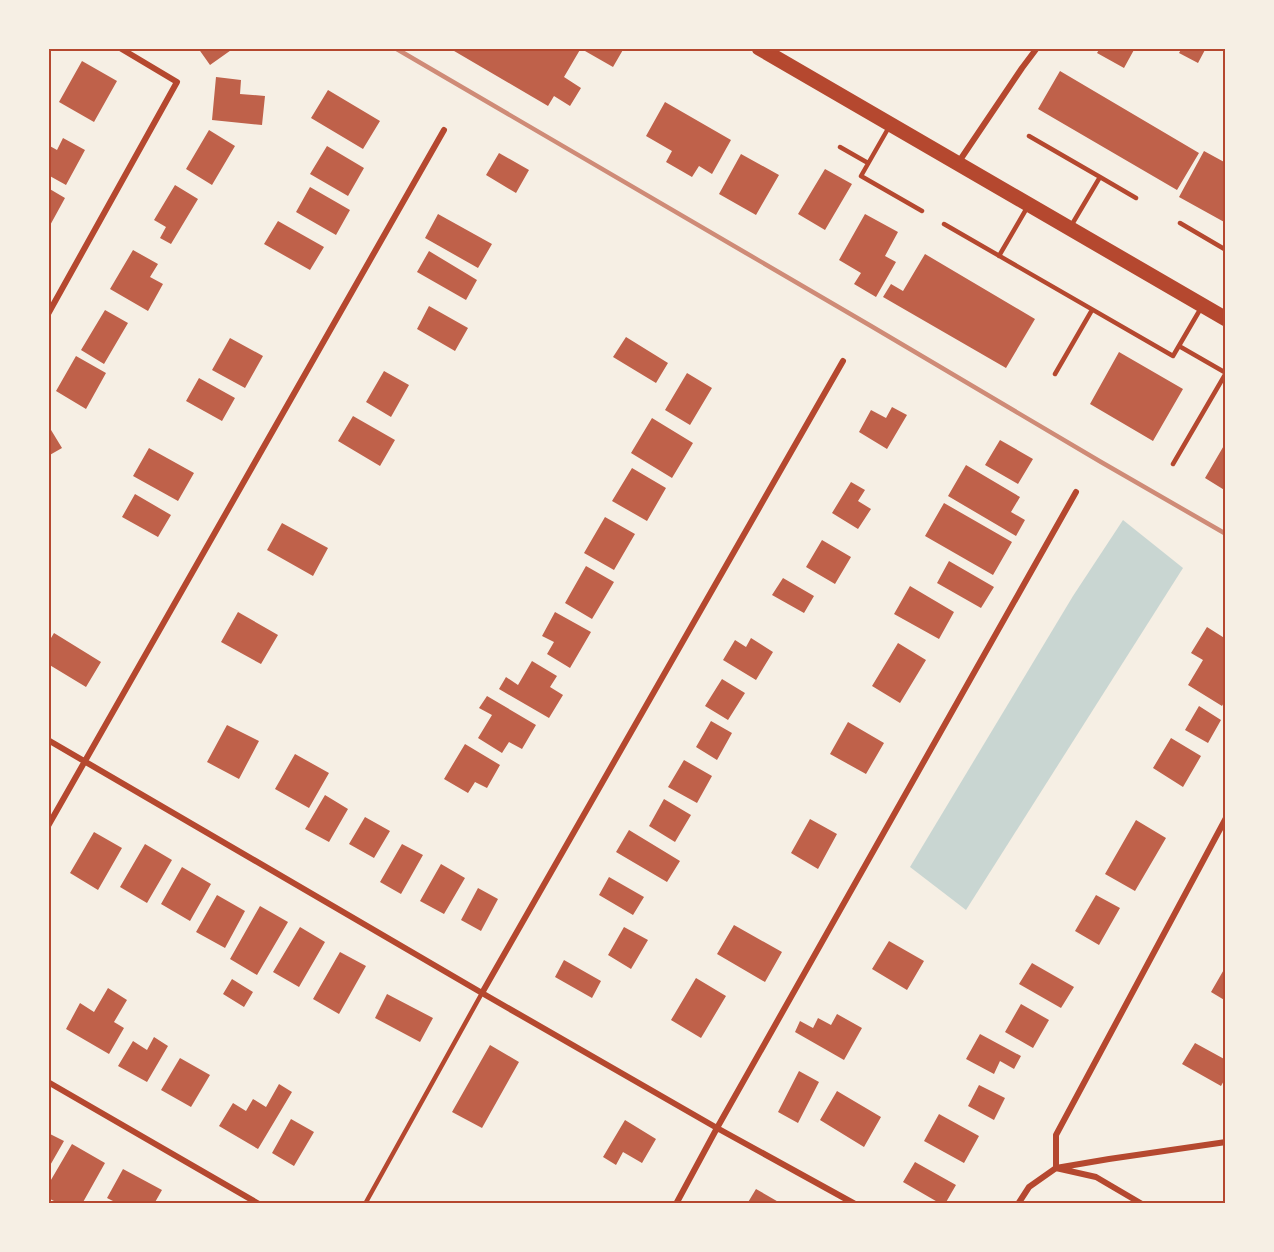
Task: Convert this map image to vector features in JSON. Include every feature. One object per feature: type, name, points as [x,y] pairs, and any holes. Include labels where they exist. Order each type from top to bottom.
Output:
[{"type":"main road","points":[[759,48],[1203,306],[1224,315]]},
{"type":"street","points":[[48,314],[177,82],[120,48]]},
{"type":"street","points":[[958,164],[1037,48]]},
{"type":"street","points":[[48,826],[444,130]]},
{"type":"street","points":[[482,993],[843,361]]},
{"type":"street","points":[[676,1204],[1076,492]]},
{"type":"street","points":[[48,740],[482,993],[855,1204]]},
{"type":"street","points":[[1056,1168],[1056,1135],[1226,818]]},
{"type":"street","points":[[48,1082],[259,1204]]},
{"type":"street","points":[[1018,1204],[1029,1187],[1056,1168],[1226,1142]]},
{"type":"street","points":[[1056,1168],[1096,1177],[1142,1204]]},
{"type":"lane","points":[[890,124],[861,176],[922,210]]},
{"type":"lane","points":[[1029,136],[1136,198]]},
{"type":"lane","points":[[840,147],[868,164]]},
{"type":"lane","points":[[1070,229],[1100,177]]},
{"type":"lane","points":[[999,256],[1029,205]]},
{"type":"lane","points":[[1180,223],[1226,250]]},
{"type":"lane","points":[[944,224],[1173,357],[1203,306]]},
{"type":"lane","points":[[1054,374],[1092,310]]},
{"type":"lane","points":[[1173,464],[1226,373],[1179,346]]},
{"type":"lane","points":[[365,1204],[482,993]]},
{"type":"shaded area","points":[[1123,520],[1183,568],[966,910],[910,867],[1073,596]]},
{"type":"building","points":[[198,48],[234,48],[210,65]]},
{"type":"building","points":[[449,48],[581,48],[564,77],[581,88],[570,106],[554,96],[548,106]]},
{"type":"building","points":[[587,48],[624,48],[613,67],[585,51]]},
{"type":"building","points":[[1100,48],[1135,48],[1124,68],[1097,53]]},
{"type":"building","points":[[1182,48],[1206,48],[1198,63],[1179,53]]},
{"type":"building","points":[[82,61],[117,81],[94,122],[59,102]]},
{"type":"building","points":[[1060,71],[1199,153],[1177,190],[1038,109]]},
{"type":"building","points":[[216,77],[241,80],[240,94],[265,96],[262,125],[212,120]]},
{"type":"building","points":[[328,90],[380,121],[363,149],[311,118]]},
{"type":"building","points":[[665,102],[731,140],[712,174],[699,166],[692,177],[666,162],[672,151],[646,136]]},
{"type":"building","points":[[209,130],[235,146],[212,185],[186,169]]},
{"type":"building","points":[[63,138],[85,150],[66,185],[48,175],[48,145],[57,150]]},
{"type":"building","points":[[327,146],[364,168],[348,196],[310,174]]},
{"type":"building","points":[[1204,151],[1226,163],[1226,223],[1179,197]]},
{"type":"building","points":[[499,153],[529,170],[516,193],[486,175]]},
{"type":"building","points":[[741,154],[779,175],[756,215],[719,194]]},
{"type":"building","points":[[825,169],[852,184],[825,230],[798,214]]},
{"type":"building","points":[[175,185],[198,199],[171,244],[160,238],[166,227],[154,220]]},
{"type":"building","points":[[310,187],[350,210],[336,235],[296,212]]},
{"type":"building","points":[[48,188],[65,198],[48,229]]},
{"type":"building","points":[[438,214],[492,244],[478,268],[425,238]]},
{"type":"building","points":[[865,214],[898,232],[885,256],[896,262],[876,297],[854,284],[861,273],[839,260]]},
{"type":"building","points":[[278,221],[324,247],[310,270],[264,244]]},
{"type":"building","points":[[133,250],[158,264],[150,277],[163,284],[148,311],[110,289]]},
{"type":"building","points":[[429,251],[477,280],[466,300],[417,272]]},
{"type":"building","points":[[925,254],[1035,319],[1006,368],[883,297],[891,284],[903,291]]},
{"type":"building","points":[[429,306],[468,328],[455,351],[417,329]]},
{"type":"building","points":[[105,310],[128,323],[104,364],[81,350]]},
{"type":"building","points":[[626,337],[668,363],[656,383],[613,357]]},
{"type":"building","points":[[230,338],[263,356],[245,388],[212,370]]},
{"type":"building","points":[[1119,352],[1183,389],[1153,441],[1090,404]]},
{"type":"building","points":[[76,356],[106,373],[86,409],[56,391]]},
{"type":"building","points":[[384,371],[409,385],[391,417],[366,402]]},
{"type":"building","points":[[687,373],[712,388],[690,425],[665,410]]},
{"type":"building","points":[[199,378],[235,398],[222,421],[186,401]]},
{"type":"building","points":[[892,407],[907,415],[887,449],[859,432],[871,410],[886,418]]},
{"type":"building","points":[[353,416],[395,440],[380,466],[338,441]]},
{"type":"building","points":[[652,418],[693,443],[672,478],[631,453]]},
{"type":"building","points":[[48,425],[62,448],[48,456]]},
{"type":"building","points":[[1000,440],[1033,459],[1018,484],[985,465]]},
{"type":"building","points":[[1226,442],[1226,491],[1205,478]]},
{"type":"building","points":[[149,448],[194,473],[178,501],[133,476]]},
{"type":"building","points":[[966,465],[1020,497],[1011,512],[1025,520],[1016,536],[948,496]]},
{"type":"building","points":[[632,468],[666,488],[647,521],[612,501]]},
{"type":"building","points":[[851,482],[865,490],[858,501],[871,509],[858,529],[832,513]]},
{"type":"building","points":[[135,494],[171,515],[158,537],[122,517]]},
{"type":"building","points":[[944,503],[1012,542],[993,575],[925,536]]},
{"type":"building","points":[[605,517],[635,534],[614,570],[584,553]]},
{"type":"building","points":[[282,523],[328,548],[313,576],[267,550]]},
{"type":"building","points":[[822,540],[851,557],[835,584],[806,567]]},
{"type":"building","points":[[949,561],[994,587],[981,608],[937,583]]},
{"type":"building","points":[[586,566],[614,582],[592,619],[565,603]]},
{"type":"building","points":[[783,578],[814,596],[804,613],[772,595]]},
{"type":"building","points":[[910,586],[954,612],[939,639],[894,614]]},
{"type":"building","points":[[238,612],[278,635],[261,664],[221,642]]},
{"type":"building","points":[[555,612],[591,632],[570,668],[547,654],[554,642],[542,636]]},
{"type":"building","points":[[1207,627],[1226,639],[1226,699],[1222,706],[1188,685],[1203,660],[1191,653]]},
{"type":"building","points":[[54,633],[101,662],[86,687],[48,664],[48,643]]},
{"type":"building","points":[[751,638],[773,652],[756,680],[723,660],[735,640],[746,647]]},
{"type":"building","points":[[898,643],[926,660],[900,703],[872,686]]},
{"type":"building","points":[[532,661],[557,676],[550,687],[563,695],[549,718],[499,689],[506,677],[518,685]]},
{"type":"building","points":[[722,679],[745,693],[728,720],[705,706]]},
{"type":"building","points":[[487,696],[536,725],[522,749],[509,742],[502,753],[478,738],[492,715],[479,708]]},
{"type":"building","points":[[1199,706],[1221,720],[1208,743],[1185,730]]},
{"type":"building","points":[[711,721],[732,733],[717,760],[696,747]]},
{"type":"building","points":[[848,722],[884,743],[866,774],[830,754]]},
{"type":"building","points":[[227,725],[259,741],[239,779],[207,762]]},
{"type":"building","points":[[1171,738],[1201,756],[1183,787],[1153,768]]},
{"type":"building","points":[[465,744],[500,765],[487,788],[475,782],[468,793],[444,779]]},
{"type":"building","points":[[295,754],[329,773],[309,808],[275,789]]},
{"type":"building","points":[[684,760],[712,776],[697,803],[668,787]]},
{"type":"building","points":[[325,795],[348,809],[329,842],[305,829]]},
{"type":"building","points":[[664,799],[691,815],[675,842],[649,826]]},
{"type":"building","points":[[365,817],[390,831],[374,858],[349,844]]},
{"type":"building","points":[[810,819],[837,834],[818,869],[791,853]]},
{"type":"building","points":[[1136,820],[1166,838],[1135,891],[1105,874]]},
{"type":"building","points":[[629,830],[680,861],[667,882],[616,852]]},
{"type":"building","points":[[94,832],[122,848],[98,890],[70,873]]},
{"type":"building","points":[[145,844],[172,860],[147,903],[120,887]]},
{"type":"building","points":[[402,844],[423,855],[401,894],[380,882]]},
{"type":"building","points":[[441,864],[465,878],[444,914],[420,901]]},
{"type":"building","points":[[182,867],[211,884],[190,921],[161,904]]},
{"type":"building","points":[[609,877],[644,897],[633,915],[599,895]]},
{"type":"building","points":[[478,888],[498,899],[481,931],[461,920]]},
{"type":"building","points":[[217,895],[245,911],[225,948],[196,932]]},
{"type":"building","points":[[1096,895],[1120,908],[1099,945],[1075,931]]},
{"type":"building","points":[[260,906],[288,922],[257,975],[230,959]]},
{"type":"building","points":[[734,925],[782,952],[765,982],[717,954]]},
{"type":"building","points":[[300,927],[325,942],[299,987],[273,972]]},
{"type":"building","points":[[624,927],[648,940],[631,969],[608,955]]},
{"type":"building","points":[[889,941],[924,961],[907,990],[872,969]]},
{"type":"building","points":[[340,952],[366,966],[339,1014],[313,999]]},
{"type":"building","points":[[564,960],[601,981],[592,998],[555,977]]},
{"type":"building","points":[[1032,963],[1074,987],[1061,1008],[1019,984]]},
{"type":"building","points":[[1226,966],[1226,1001],[1211,992]]},
{"type":"building","points":[[696,978],[726,996],[701,1038],[671,1020]]},
{"type":"building","points":[[232,979],[253,992],[244,1007],[223,994]]},
{"type":"building","points":[[108,988],[127,1000],[114,1022],[124,1028],[109,1054],[66,1029],[80,1003],[94,1012]]},
{"type":"building","points":[[387,994],[433,1018],[420,1042],[375,1018]]},
{"type":"building","points":[[1021,1004],[1049,1020],[1033,1048],[1005,1032]]},
{"type":"building","points":[[837,1014],[862,1028],[844,1060],[795,1032],[800,1021],[813,1028],[818,1018],[831,1025]]},
{"type":"building","points":[[980,1034],[1021,1056],[1014,1069],[1000,1061],[994,1074],[966,1059]]},
{"type":"building","points":[[154,1037],[168,1046],[147,1082],[118,1066],[133,1041],[147,1050]]},
{"type":"building","points":[[1195,1043],[1226,1060],[1226,1077],[1221,1086],[1182,1064]]},
{"type":"building","points":[[490,1045],[519,1062],[482,1128],[452,1112]]},
{"type":"building","points":[[180,1058],[210,1075],[191,1107],[161,1090]]},
{"type":"building","points":[[799,1071],[819,1082],[798,1123],[778,1112]]},
{"type":"building","points":[[279,1084],[292,1092],[258,1149],[219,1126],[233,1103],[246,1111],[253,1099],[266,1107]]},
{"type":"building","points":[[979,1085],[1005,1098],[994,1120],[968,1106]]},
{"type":"building","points":[[837,1091],[881,1117],[864,1147],[820,1120]]},
{"type":"building","points":[[939,1114],[979,1136],[964,1163],[924,1141]]},
{"type":"building","points":[[291,1119],[314,1132],[294,1166],[272,1153]]},
{"type":"building","points":[[625,1120],[656,1139],[642,1163],[623,1152],[616,1165],[603,1157]]},
{"type":"building","points":[[48,1133],[64,1141],[48,1169]]},
{"type":"building","points":[[72,1144],[105,1163],[82,1204],[52,1204],[54,1201],[48,1198],[48,1185]]},
{"type":"building","points":[[915,1162],[956,1185],[945,1204],[941,1204],[903,1182]]},
{"type":"building","points":[[123,1169],[162,1190],[154,1204],[119,1204],[107,1198]]},
{"type":"building","points":[[756,1189],[782,1204],[747,1204]]},
{"type":"railway","points":[[395,48],[1226,534]]}]
